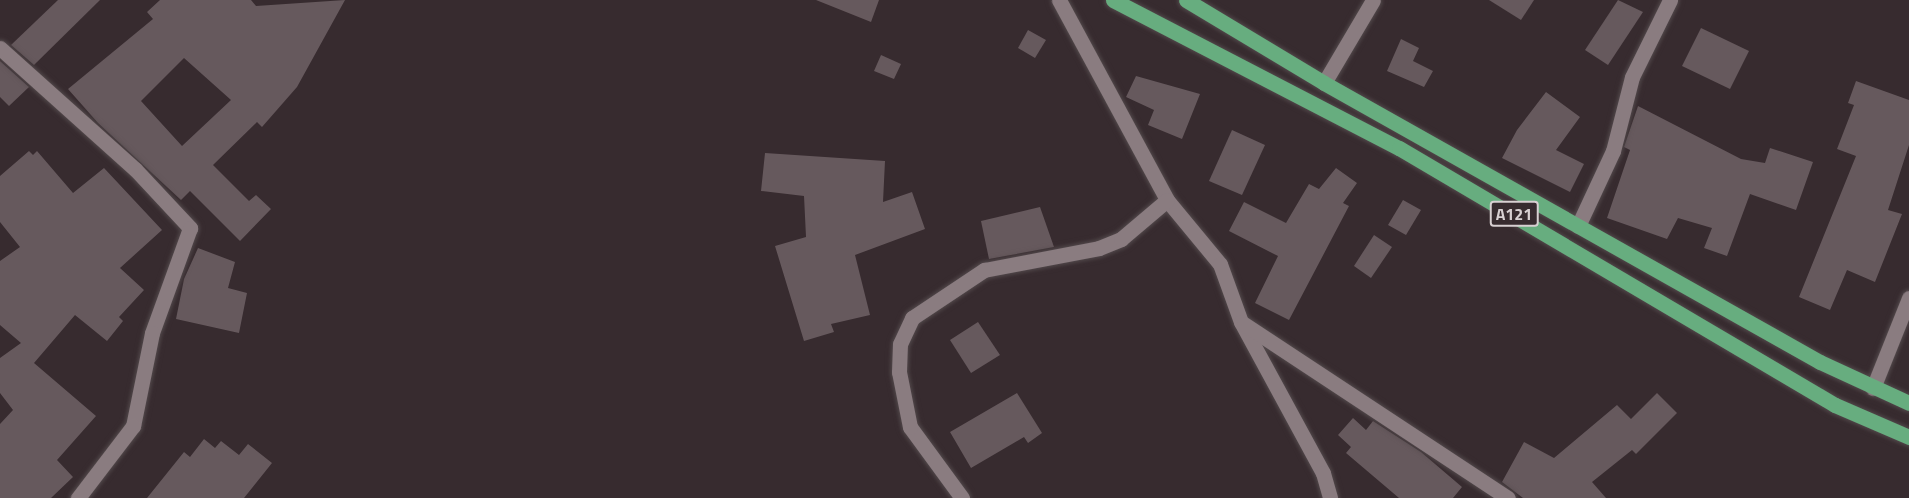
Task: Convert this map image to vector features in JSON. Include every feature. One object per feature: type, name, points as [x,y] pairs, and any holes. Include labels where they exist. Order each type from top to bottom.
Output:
[{"type":"main road","name":"A121","points":[[1113,0],[1399,148],[1835,405],[1909,437]]},
{"type":"main road","name":"A121","points":[[1186,0],[1324,83],[1578,226],[1873,388],[1909,403]]},
{"type":"street","points":[[1059,0],[1167,200],[1220,264],[1241,322],[1323,473],[1330,498]]},
{"type":"street","points":[[1324,83],[1373,0]]},
{"type":"street","points":[[1578,226],[1612,151],[1632,77],[1670,0]]},
{"type":"street","points":[[0,48],[135,169],[189,228],[152,333],[133,426],[78,498]]},
{"type":"street","points":[[962,498],[910,427],[899,372],[900,344],[912,318],[984,270],[1099,248],[1121,239],[1167,200]]},
{"type":"street","points":[[1873,388],[1909,298]]},
{"type":"street","points":[[1241,322],[1508,498]]},
{"type":"building","points":[[58,0],[100,0],[34,65],[11,45]]},
{"type":"building","points":[[160,0],[251,0],[256,6],[345,0],[297,87],[262,127],[257,122],[213,165],[249,201],[256,195],[271,209],[240,241],[190,191],[181,200],[98,123],[68,89],[153,19],[147,12]],"holes":[[[184,58],[231,100],[182,146],[141,101]]]},
{"type":"building","points":[[816,0],[879,0],[871,22]]},
{"type":"building","points":[[1489,0],[1534,0],[1521,20]]},
{"type":"building","points":[[1618,0],[1643,12],[1608,65],[1585,50]]},
{"type":"building","points":[[1701,28],[1749,51],[1730,89],[1682,66]]},
{"type":"building","points":[[1028,30],[1046,40],[1035,58],[1018,48]]},
{"type":"building","points":[[1401,39],[1419,48],[1413,61],[1433,71],[1424,87],[1387,71]]},
{"type":"building","points":[[881,55],[901,64],[894,79],[874,71]]},
{"type":"building","points":[[0,61],[29,87],[9,106],[0,97]]},
{"type":"building","points":[[1136,76],[1200,94],[1182,139],[1148,125],[1154,110],[1126,97]]},
{"type":"building","points":[[1856,81],[1909,100],[1909,145],[1888,210],[1902,214],[1875,282],[1847,270],[1830,310],[1799,297],[1856,156],[1837,149],[1854,105],[1848,103]]},
{"type":"building","points":[[1546,92],[1580,117],[1556,150],[1584,164],[1570,192],[1502,158],[1517,130]]},
{"type":"building","points":[[1638,106],[1741,159],[1765,163],[1770,148],[1813,162],[1796,210],[1750,194],[1727,256],[1704,248],[1712,228],[1678,218],[1667,239],[1607,218],[1630,150],[1624,147]]},
{"type":"building","points":[[1232,130],[1265,145],[1242,195],[1209,181]]},
{"type":"building","points":[[29,151],[33,155],[37,151],[73,193],[104,168],[162,230],[120,268],[144,290],[119,317],[123,321],[107,341],[75,315],[34,363],[96,416],[57,460],[73,477],[51,498],[0,498],[0,424],[13,410],[0,393],[0,358],[21,343],[0,325],[0,261],[20,247],[0,222],[0,176]]},
{"type":"building","points":[[765,153],[885,161],[883,202],[912,192],[925,229],[855,255],[870,315],[831,324],[834,332],[804,341],[775,246],[806,237],[804,196],[761,191]]},
{"type":"building","points":[[1336,168],[1357,183],[1343,203],[1349,206],[1289,320],[1255,303],[1278,256],[1229,231],[1244,202],[1286,223],[1309,184],[1319,189]]},
{"type":"building","points":[[1403,200],[1421,210],[1406,235],[1388,225]]},
{"type":"building","points":[[1040,207],[1054,247],[989,259],[981,221]]},
{"type":"building","points":[[1374,235],[1392,247],[1371,278],[1354,266]]},
{"type":"building","points":[[198,248],[235,262],[228,288],[247,293],[239,333],[176,319],[184,279]]},
{"type":"building","points":[[978,322],[1000,355],[971,373],[950,340]]},
{"type":"building","points":[[1017,393],[1042,433],[1028,443],[1024,437],[971,468],[950,432]]},
{"type":"building","points":[[1657,393],[1677,413],[1636,454],[1632,450],[1592,482],[1606,498],[1523,498],[1502,482],[1524,442],[1554,458],[1617,405],[1631,419]]},
{"type":"building","points":[[1353,418],[1366,430],[1373,421],[1421,452],[1462,487],[1453,498],[1399,498],[1346,453],[1351,447],[1338,435]]},
{"type":"building","points":[[204,439],[215,448],[221,441],[239,455],[248,444],[272,463],[244,498],[147,498],[184,452],[190,457]]}]
